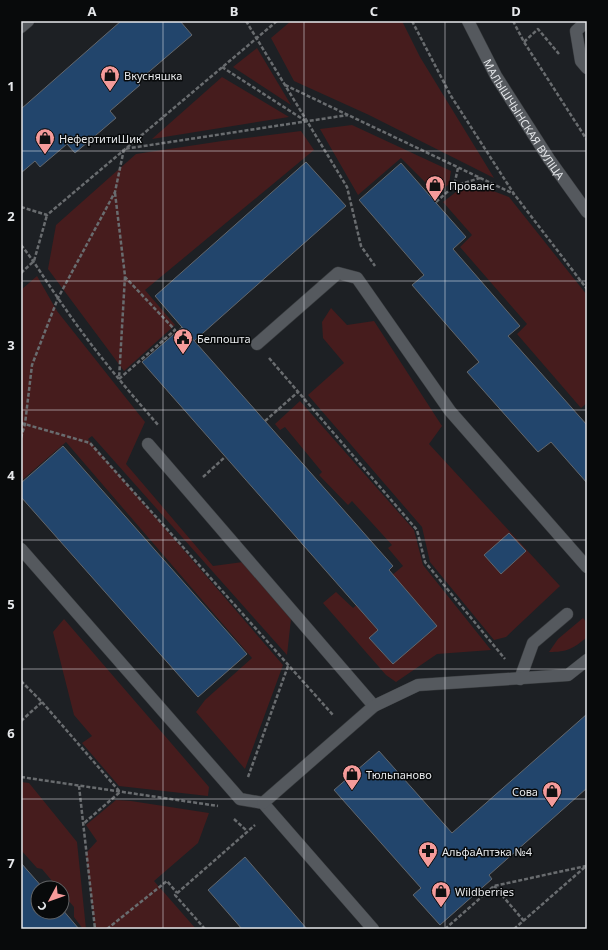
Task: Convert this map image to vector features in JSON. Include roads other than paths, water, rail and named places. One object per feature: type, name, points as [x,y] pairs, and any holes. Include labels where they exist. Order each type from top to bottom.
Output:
[{"type":"street","points":[[21,27],[28,21]]},
{"type":"street","name":"МАЛЫШЧЫНСКАЯ ВУЛІЦА","points":[[468,21],[496,76],[549,159],[587,212]]},
{"type":"street","points":[[587,21],[576,31],[581,61],[587,68]]},
{"type":"street","points":[[257,344],[338,273],[357,278],[450,411],[587,567]]},
{"type":"street","points":[[148,444],[374,706]]},
{"type":"street","points":[[21,548],[240,799],[263,803],[373,929]]},
{"type":"street","points":[[520,679],[533,643],[567,614]]},
{"type":"street","points":[[263,803],[374,706],[418,685],[568,676],[587,660]]},
{"type":"place","name":"Вкусняшка","points":[[110,92]]},
{"type":"place","name":"НефертитиШик","points":[[45,155]]},
{"type":"place","name":"Прованс","points":[[435,202]]},
{"type":"place","name":"Белпошта","points":[[183,355]]},
{"type":"place","name":"Тюльпаново","points":[[352,791]]},
{"type":"place","name":"Сова","points":[[552,808]]},
{"type":"place","name":"АльфаАптэка №4","points":[[428,868]]},
{"type":"place","name":"Wildberries","points":[[441,908]]}]
